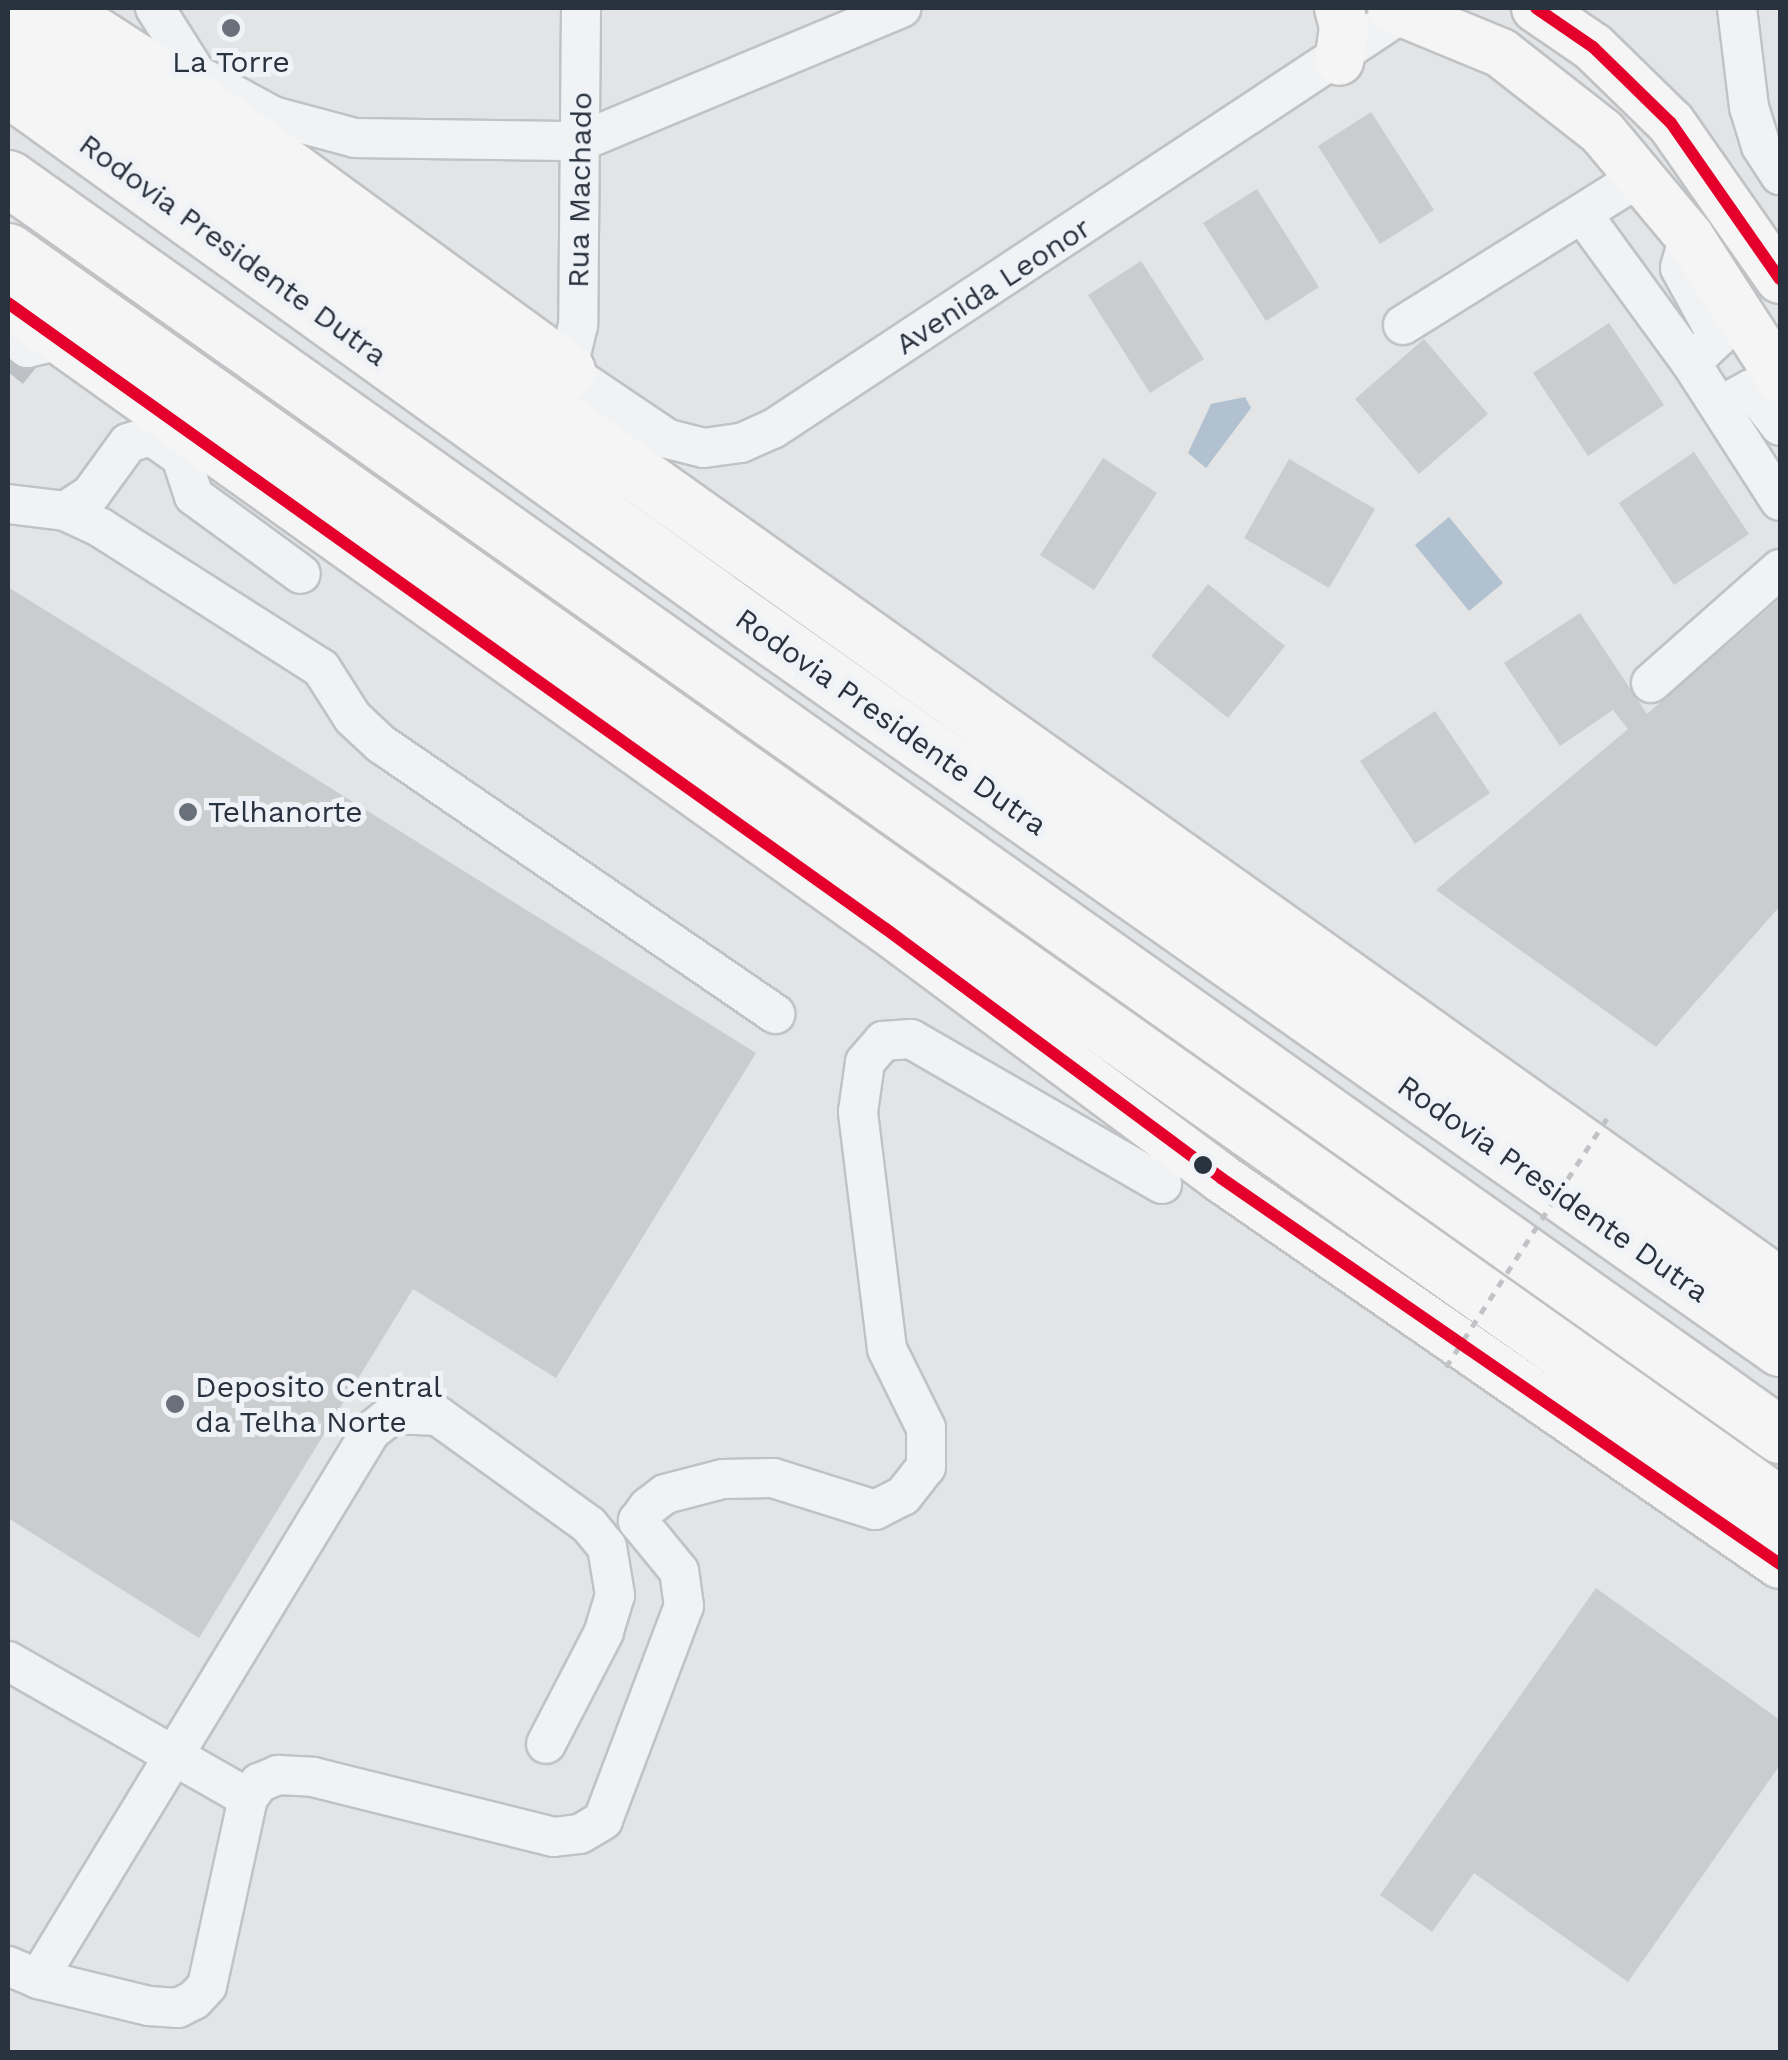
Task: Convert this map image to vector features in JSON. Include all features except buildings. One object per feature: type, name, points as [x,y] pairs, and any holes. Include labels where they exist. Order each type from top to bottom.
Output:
[{"type":"highway","points":[[54,8],[193,98],[567,372]]},
{"type":"highway","name":"Rodovia Presidente Dutra","points":[[8,26],[1780,1286]]},
{"type":"highway","name":"Rodovia Presidente Dutra","points":[[8,88],[1780,1348]]},
{"type":"highway","points":[[8,178],[1780,1435]]},
{"type":"highway","points":[[8,213],[74,263],[141,347]]},
{"type":"highway","points":[[8,251],[1780,1505]]},
{"type":"highway","points":[[1297,1008],[1337,1017],[1421,1065],[1663,1237],[1780,1300]]},
{"type":"main road","points":[[1339,8],[1344,27],[1340,61]]},
{"type":"main road","points":[[1407,9],[1501,53],[1602,132],[1643,175],[1690,236],[1780,377]]},
{"type":"main road","points":[[1535,10],[1671,122],[1780,279]]},
{"type":"main road","points":[[8,303],[28,345],[886,928],[1220,1178],[1780,1564]]},
{"type":"street","points":[[90,8],[273,116],[355,138],[582,141],[900,8]]},
{"type":"street","points":[[155,8],[196,73]]},
{"type":"street","name":"Rua Machado","points":[[567,372],[578,325],[581,8]]},
{"type":"street","points":[[1738,8],[1741,62],[1774,154]]},
{"type":"street","name":"Avenida Leonor","points":[[567,372],[668,438],[704,448],[741,443],[773,429],[1340,61],[1407,9]]},
{"type":"street","points":[[1402,325],[1643,175]]},
{"type":"street","points":[[1583,215],[1691,362],[1780,500]]},
{"type":"street","points":[[1690,236],[1680,268],[1718,337],[1691,362]]},
{"type":"street","points":[[1720,406],[1751,388],[1780,426]]},
{"type":"street","points":[[65,511],[91,494],[128,442],[151,436],[180,456],[194,496],[301,574]]},
{"type":"street","points":[[8,504],[65,511],[321,668],[353,718],[381,744],[776,1014]]},
{"type":"street","points":[[1650,683],[1780,569]]},
{"type":"street","points":[[589,1525],[638,1521],[665,1494],[723,1479],[774,1478],[875,1510],[903,1496],[926,1467],[926,1428],[887,1349],[858,1112],[865,1062],[883,1041],[912,1039],[1162,1184]]},
{"type":"street","points":[[1015,1098],[1046,1049]]},
{"type":"street","points":[[546,1744],[604,1632],[615,1595],[615,1564],[589,1525],[438,1416],[394,1414],[372,1431],[169,1757],[23,1972],[149,2006],[194,2000],[207,1986],[248,1798],[259,1783],[278,1776],[313,1778],[554,1837],[580,1834],[603,1820],[684,1606],[680,1572],[638,1521]]},
{"type":"street","points":[[8,1661],[169,1757],[248,1798]]},
{"type":"path","points":[[1446,1367],[1608,1118]]},
{"type":"water","points":[[1245,397],[1251,408],[1206,468],[1188,453],[1211,404]]},
{"type":"water","points":[[1449,517],[1503,583],[1469,611],[1415,545]]},
{"type":"tunnel","points":[[8,372],[21,356]]},
{"type":"transit line","points":[[1536,8],[1593,47],[1671,123],[1780,279]]},
{"type":"transit line","points":[[8,303],[886,929],[1221,1178],[1780,1564]]},
{"type":"place","name":"La Torre","points":[[231,28]]},
{"type":"place","name":"Telhanorte","points":[[188,812]]},
{"type":"place","name":"Deposito Central da Telha Norte","points":[[175,1404]]}]
